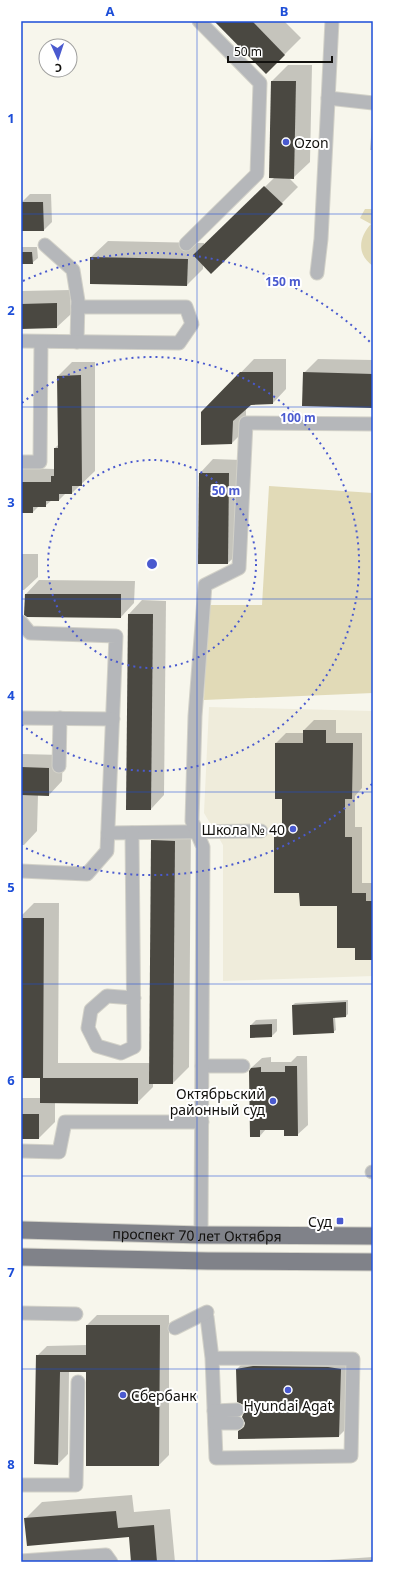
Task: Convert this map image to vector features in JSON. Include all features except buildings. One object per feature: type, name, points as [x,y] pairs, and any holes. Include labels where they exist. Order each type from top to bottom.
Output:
[{"type":"main road","name":"проспект 70 лет Октября","points":[[21,1230],[201,1235],[373,1236]]},
{"type":"main road","points":[[201,1235],[208,1261]]},
{"type":"main road","name":"проспект 70 лет Октября","points":[[21,1257],[208,1261],[373,1262]]},
{"type":"street","points":[[186,244],[257,174],[260,83],[199,21]]},
{"type":"street","points":[[317,273],[321,240],[332,21]]},
{"type":"street","points":[[328,98],[373,103]]},
{"type":"street","points":[[45,245],[73,270],[78,300],[77,342]]},
{"type":"street","points":[[21,341],[180,343],[192,324],[186,307],[78,308]]},
{"type":"street","points":[[21,462],[40,462],[41,342]]},
{"type":"street","points":[[201,1235],[203,847],[198,832],[192,821],[192,806],[195,716],[205,585],[239,568],[246,423],[373,424]]},
{"type":"street","points":[[21,622],[30,633],[116,636],[107,851],[87,874],[21,872]]},
{"type":"street","points":[[21,718],[112,719]]},
{"type":"street","points":[[59,766],[60,718]]},
{"type":"street","points":[[108,833],[261,831]]},
{"type":"street","points":[[132,833],[134,998],[134,1047],[121,1053],[97,1046],[88,1028],[91,1010],[107,996],[134,998]]},
{"type":"street","points":[[202,1066],[243,1066]]},
{"type":"street","points":[[21,1151],[59,1152],[65,1122],[202,1122]]},
{"type":"street","points":[[21,1313],[76,1314]]},
{"type":"street","points":[[175,1328],[207,1315],[212,1358],[216,1458],[351,1456],[346,1410],[352,1359],[212,1358]]},
{"type":"street","points":[[21,1484],[76,1485],[78,1382]]},
{"type":"street","points":[[214,1417],[237,1417]]},
{"type":"street","points":[[21,1561],[106,1555],[111,1562]]},
{"type":"shaded area","points":[[365,209],[373,209],[373,266],[364,257],[361,246],[364,235],[371,224],[360,218]]},
{"type":"shaded area","points":[[269,486],[373,493],[373,693],[204,700],[207,605],[262,605]]},
{"type":"shaded area","name":"Школа № 40","points":[[209,707],[373,711],[373,976],[223,981],[223,845],[204,813]]},
{"type":"place","name":"Ozon","points":[[286,142]]},
{"type":"place","name":"Школа № 40","points":[[293,829]]},
{"type":"place","name":"Октябрьский районный суд","points":[[273,1101]]},
{"type":"place","name":"Суд","points":[[340,1221]]},
{"type":"place","name":"Hyundai Agat","points":[[288,1390]]},
{"type":"place","name":"Сбербанк","points":[[123,1395]]}]
